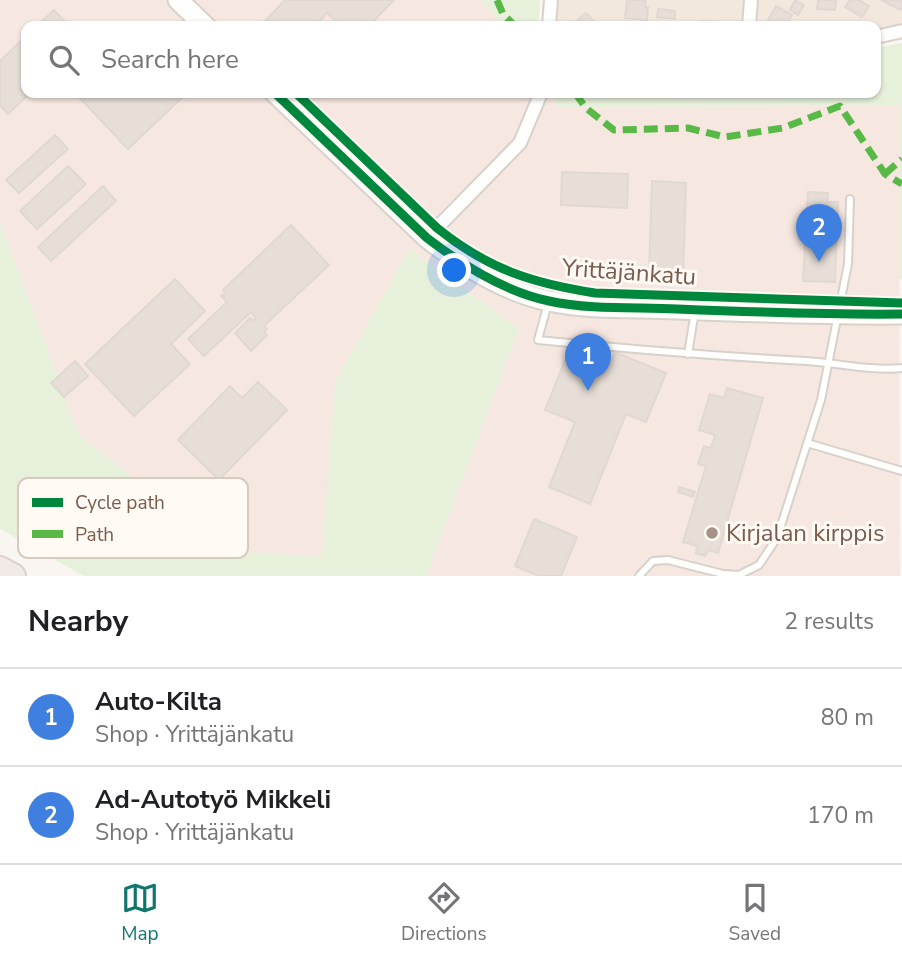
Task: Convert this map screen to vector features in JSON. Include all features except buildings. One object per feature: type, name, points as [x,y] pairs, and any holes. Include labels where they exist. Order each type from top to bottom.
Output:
[{"type":"highway","points":[[0,569],[13,576]]},
{"type":"street","points":[[178,0],[200,21]]},
{"type":"street","points":[[549,21],[551,0]]},
{"type":"street","points":[[749,21],[751,0]]},
{"type":"street","points":[[881,36],[902,31]]},
{"type":"street","name":"Yrittäjänkatu","points":[[280,98],[426,238],[452,258],[498,283],[548,301],[695,310],[839,315],[902,314]]},
{"type":"street","points":[[426,238],[520,142],[539,98]]},
{"type":"lane","points":[[639,576],[653,561],[668,560],[723,574],[739,575],[759,565],[777,538],[821,400],[829,363],[848,264],[850,199]]},
{"type":"lane","points":[[548,301],[538,340],[688,354],[829,363],[884,370],[902,368]]},
{"type":"lane","points":[[688,354],[695,310]]},
{"type":"lane","points":[[807,443],[902,471]]},
{"type":"shaded area","points":[[0,0],[481,0],[497,21],[21,21],[21,98],[552,98],[559,108],[899,105],[900,576],[426,576],[519,328],[335,382],[322,557],[248,552],[248,478],[134,478],[79,435],[0,222]]},
{"type":"shaded area","points":[[555,0],[902,0],[902,23],[881,28],[881,21],[553,21]]},
{"type":"green space","points":[[481,0],[540,0],[538,21],[497,21]]},
{"type":"green space","points":[[902,43],[902,279],[899,280],[899,105],[559,108],[552,98],[881,98],[881,47]]},
{"type":"green space","points":[[0,222],[79,435],[134,478],[18,478],[18,539],[0,529]]},
{"type":"green space","points":[[409,249],[519,328],[426,576],[84,576],[52,558],[248,558],[248,552],[322,556],[335,382]]},
{"type":"marked path","points":[[497,0],[503,14],[510,21]]},
{"type":"marked path","points":[[579,98],[586,108],[614,130],[688,128],[725,137],[783,128],[840,106],[885,174],[902,184]]},
{"type":"marked path","points":[[885,174],[902,159]]},
{"type":"cycle path","points":[[280,98],[427,238],[485,276],[533,297],[597,307],[902,314]]},
{"type":"cycle path","points":[[301,98],[437,228],[474,254],[530,279],[595,293],[902,303]]},
{"type":"place","name":"Ad-Autotyö Mikkeli","points":[[819,262]]},
{"type":"place","name":"Auto-Kilta","points":[[588,391]]},
{"type":"place","name":"Kirjalan kirppis","points":[[712,533]]}]
